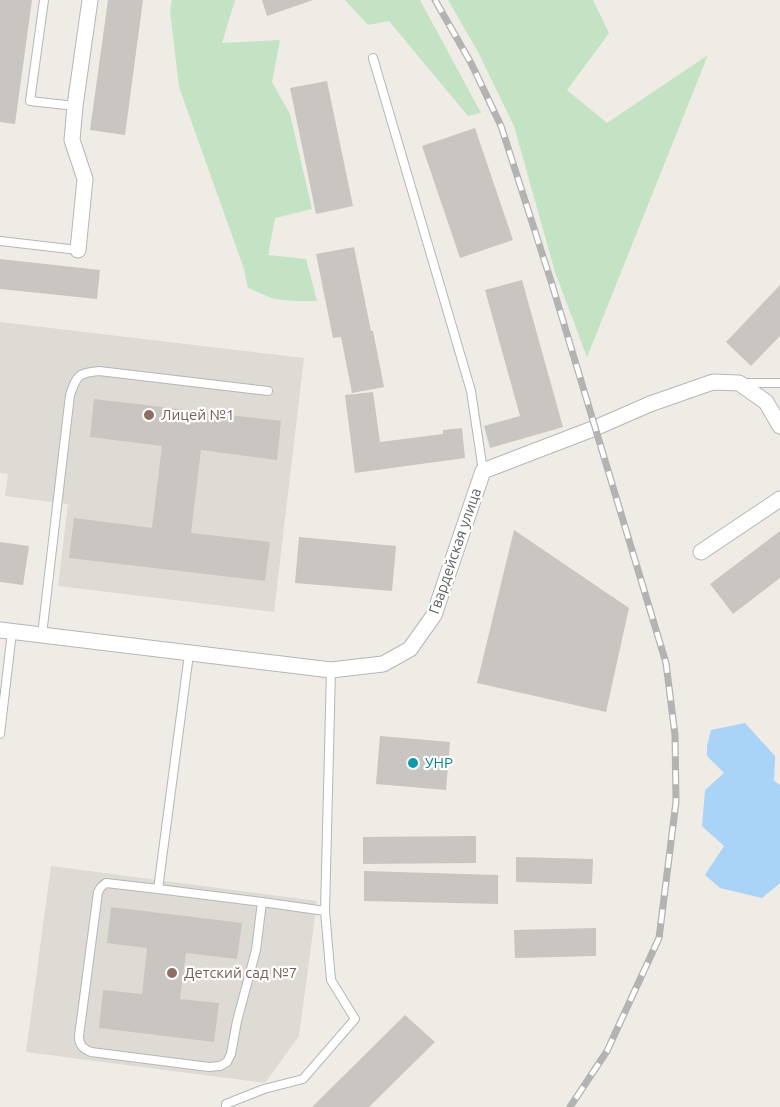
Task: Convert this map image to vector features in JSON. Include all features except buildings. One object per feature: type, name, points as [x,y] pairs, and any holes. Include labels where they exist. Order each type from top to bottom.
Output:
[{"type":"street","points":[[78,250],[85,179],[72,140],[90,0]]},
{"type":"street","name":"Гвардейская улица","points":[[6,631],[331,670],[383,664],[410,649],[434,615],[483,471],[650,404],[712,382],[739,383]]},
{"type":"street","points":[[739,383],[766,402],[780,426]]},
{"type":"street","points":[[701,552],[780,500]]},
{"type":"lane","points":[[44,0],[30,100],[75,106]]},
{"type":"lane","points":[[373,58],[471,391],[483,471]]},
{"type":"lane","points":[[0,241],[78,250]]},
{"type":"lane","points":[[42,636],[70,395],[76,379],[85,372],[99,371],[268,391]]},
{"type":"lane","points":[[739,383],[780,382]]},
{"type":"lane","points":[[0,734],[6,631]]},
{"type":"lane","points":[[158,889],[189,654]]},
{"type":"lane","points":[[226,1107],[226,1104],[264,1089],[303,1079],[356,1019],[331,980],[325,911],[331,670]]},
{"type":"lane","points":[[262,902],[256,950],[237,1020],[231,1054],[227,1062],[220,1066],[209,1067],[91,1052],[83,1049],[79,1044],[98,892],[106,883],[262,902],[325,911]]},
{"type":"shaded area","name":"Лицей №1","points":[[0,322],[304,358],[274,612],[58,586],[68,504],[5,496],[8,474],[0,473]]},
{"type":"shaded area","name":"Детский сад №7","points":[[51,866],[317,901],[299,1036],[265,1083],[26,1052]]},
{"type":"green space","points":[[172,0],[235,0],[222,43],[280,40],[272,82],[290,114],[312,209],[275,218],[268,255],[306,259],[317,301],[274,299],[248,288],[244,269],[179,87],[170,11]]},
{"type":"green space","points":[[345,0],[420,0],[481,113],[468,116],[389,21],[368,25]]},
{"type":"green space","points":[[448,0],[593,0],[609,33],[567,90],[607,123],[708,55],[587,357],[555,272],[514,126],[477,50]]},
{"type":"water","points":[[745,723],[775,756],[774,781],[780,785],[780,883],[762,898],[720,888],[705,875],[724,846],[702,826],[705,790],[724,773],[707,756],[711,730]]},
{"type":"railway","points":[[435,0],[471,63],[501,126],[551,281],[666,663],[675,735],[676,802],[659,938],[607,1051],[570,1107]]},
{"type":"place","name":"Лицей №1","points":[[149,415]]},
{"type":"place","name":"УНР","points":[[413,763]]},
{"type":"place","name":"Детский сад №7","points":[[172,973]]}]
